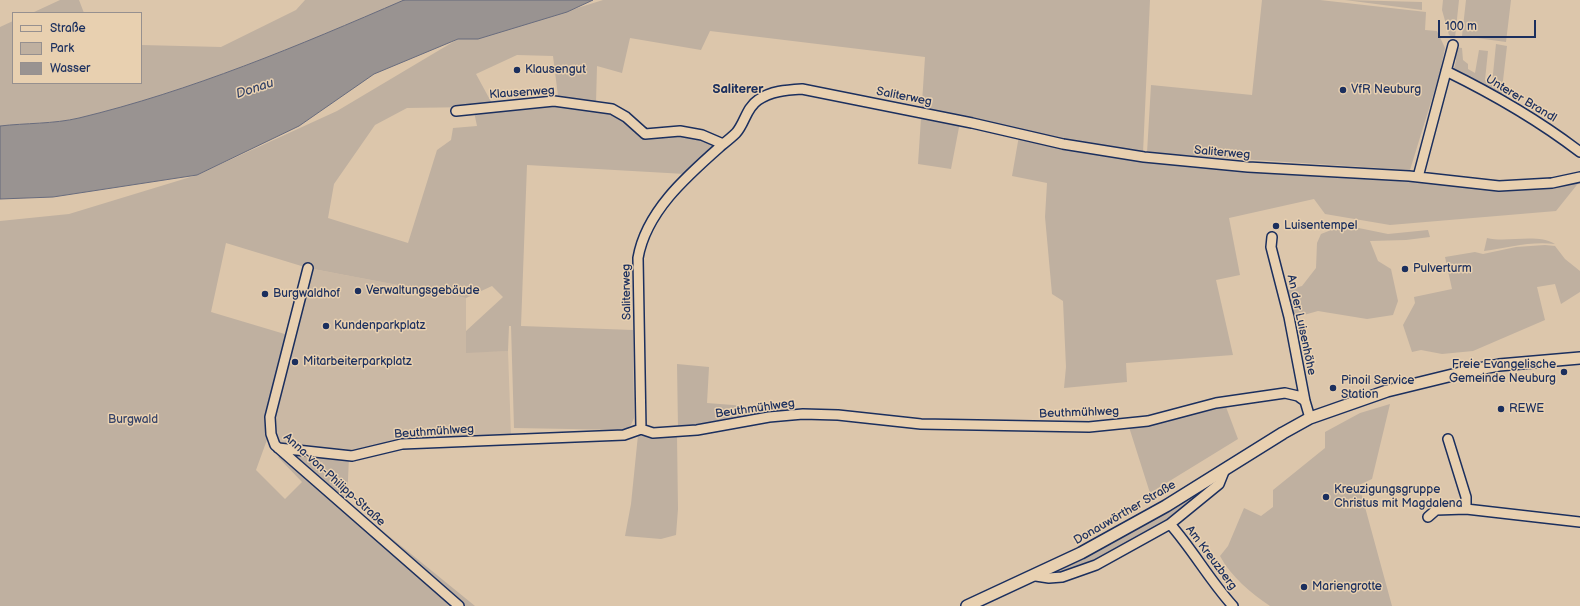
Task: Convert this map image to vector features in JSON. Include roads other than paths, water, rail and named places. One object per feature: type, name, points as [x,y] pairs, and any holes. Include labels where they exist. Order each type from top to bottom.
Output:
[{"type":"main road","name":"Donauwörther Straße","points":[[968,606],[1082,554],[1166,506],[1283,432],[1310,418],[1386,391],[1473,370],[1499,365],[1580,358]]},
{"type":"street","points":[[1453,45],[1418,177],[1499,186],[1552,183],[1580,177]]},
{"type":"street","name":"Unterer Brandl","points":[[1446,71],[1487,92],[1544,125],[1580,152]]},
{"type":"street","name":"Saliterweg","points":[[640,429],[638,258],[641,242],[664,202],[737,132],[747,112],[757,101],[775,92],[802,89],[972,123],[1063,144],[1144,157],[1248,167],[1418,177]]},
{"type":"street","name":"Klausenweg","points":[[456,111],[554,101],[612,109],[626,117],[645,134],[680,131],[702,135],[723,144]]},
{"type":"street","name":"An der Luisenhöhe","points":[[1272,237],[1271,247],[1289,318],[1305,401],[1310,418]]},
{"type":"street","name":"Anna-von-Philipp-Straße","points":[[308,268],[270,417],[271,434],[275,445],[459,606]]},
{"type":"street","name":"Beuthmühlweg","points":[[278,448],[352,456],[402,444],[624,434],[640,429],[653,433],[697,430],[769,417],[803,414],[838,415],[921,424],[1089,427],[1148,421],[1216,403],[1285,393],[1298,396],[1305,401]]},
{"type":"street","points":[[1448,438],[1466,497],[1466,509]]},
{"type":"street","name":"Donauwörther Straße","points":[[1036,576],[1049,578],[1062,577],[1096,564],[1170,524],[1219,484],[1225,469]]},
{"type":"street","points":[[1428,517],[1436,510],[1466,509],[1580,522]]},
{"type":"street","name":"Am Kreuzberg","points":[[1170,524],[1189,546],[1211,579],[1233,606]]},
{"type":"water","name":"Donau","points":[[404,0],[593,0],[567,12],[478,39],[458,39],[374,74],[299,126],[197,175],[53,197],[0,199],[0,126],[69,120],[162,95],[244,66]]},
{"type":"place","name":"Klausengut","points":[[517,70]]},
{"type":"place","name":"VfR Neuburg","points":[[1343,90]]},
{"type":"place","name":"Luisentempel","points":[[1276,226]]},
{"type":"place","name":"Pulverturm","points":[[1405,269]]},
{"type":"place","name":"Verwaltungsgebäude","points":[[358,291]]},
{"type":"place","name":"Burgwaldhof","points":[[265,294]]},
{"type":"place","name":"Kundenparkplatz","points":[[326,326]]},
{"type":"place","name":"Mitarbeiterparkplatz","points":[[295,362]]},
{"type":"place","name":"Freie Evangelische Gemeinde Neuburg","points":[[1564,372]]},
{"type":"place","name":"Pinoil Service Station","points":[[1333,388]]},
{"type":"place","name":"REWE","points":[[1501,409]]},
{"type":"place","name":"Kreuzigungsgruppe Christus mit Magdalena","points":[[1326,497]]},
{"type":"place","name":"Mariengrotte","points":[[1304,587]]},
{"type":"district","name":"Saliterer","points":[[738,90]]},
{"type":"park label","name":"Burgwald","points":[[133,420]]}]
